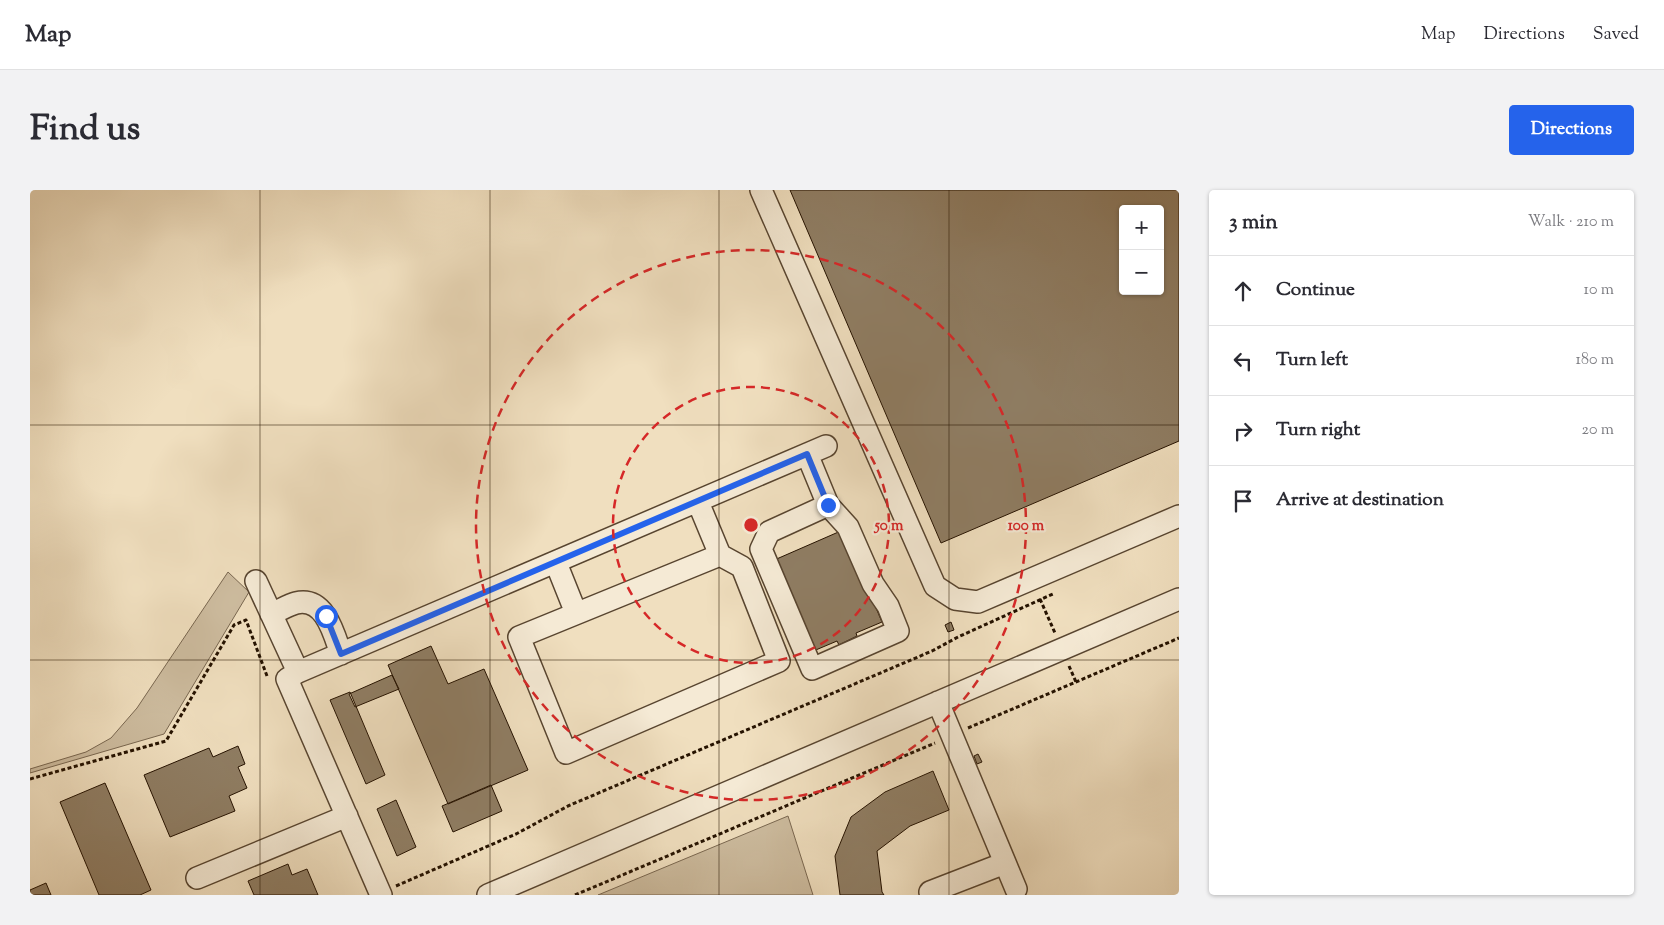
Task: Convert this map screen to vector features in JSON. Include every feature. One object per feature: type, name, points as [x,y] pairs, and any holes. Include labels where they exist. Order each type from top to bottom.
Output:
[{"type":"street","points":[[761,190],[935,586],[955,599],[978,602],[1179,516]]},
{"type":"street","points":[[381,895],[287,679],[298,672],[816,450],[828,505],[848,527],[873,584],[888,606],[898,632],[812,669],[761,549],[769,532],[828,505]]},
{"type":"street","points":[[698,502],[720,555],[742,567],[779,661],[566,753],[519,637],[720,555]]},
{"type":"street","points":[[556,563],[576,613]]},
{"type":"street","points":[[256,580],[298,672]]},
{"type":"street","points":[[488,895],[1179,599]]},
{"type":"street","points":[[271,614],[297,603],[306,602],[314,604],[326,616],[341,654]]},
{"type":"street","points":[[938,702],[1016,889]]},
{"type":"street","points":[[197,878],[347,816]]},
{"type":"street","points":[[930,892],[1005,863]]},
{"type":"path","points":[[381,895],[398,885],[516,834],[568,806],[932,651],[958,637],[1057,592]]},
{"type":"path","points":[[30,779],[166,741],[234,625],[246,620],[270,684]]},
{"type":"path","points":[[575,895],[1179,638]]},
{"type":"shaded area","points":[[228,572],[249,592],[164,734],[30,773],[30,769],[86,752],[111,738],[137,708]]},
{"type":"shaded area","points":[[788,816],[813,895],[598,895]]},
{"type":"building","points":[[790,190],[1179,190],[1179,441],[941,543]]},
{"type":"building","points":[[843,530],[882,622],[856,633],[857,636],[839,645],[837,641],[811,652],[772,561]]},
{"type":"building","points":[[951,622],[954,630],[948,632],[945,625]]},
{"type":"building","points":[[431,646],[448,684],[484,669],[528,770],[448,804],[388,665]]},
{"type":"building","points":[[392,675],[399,689],[355,707],[349,694]]},
{"type":"building","points":[[350,692],[385,775],[366,784],[330,700]]},
{"type":"building","points":[[238,746],[245,764],[238,767],[247,788],[229,796],[235,811],[170,837],[144,775],[209,748],[213,757]]},
{"type":"building","points":[[978,754],[982,762],[977,764],[974,756]]},
{"type":"building","points":[[933,771],[949,810],[910,826],[877,851],[882,892],[884,895],[840,895],[835,856],[851,817],[885,792]]},
{"type":"building","points":[[105,783],[151,890],[140,895],[99,895],[60,802]]},
{"type":"building","points":[[491,785],[502,811],[453,832],[442,806]]},
{"type":"building","points":[[396,800],[416,847],[397,856],[377,809]]},
{"type":"building","points":[[288,864],[292,875],[307,869],[318,895],[254,895],[248,881]]},
{"type":"building","points":[[46,883],[51,895],[30,895],[30,890]]},
{"type":"route","points":[[326,616],[341,654],[807,454],[828,505]]}]
